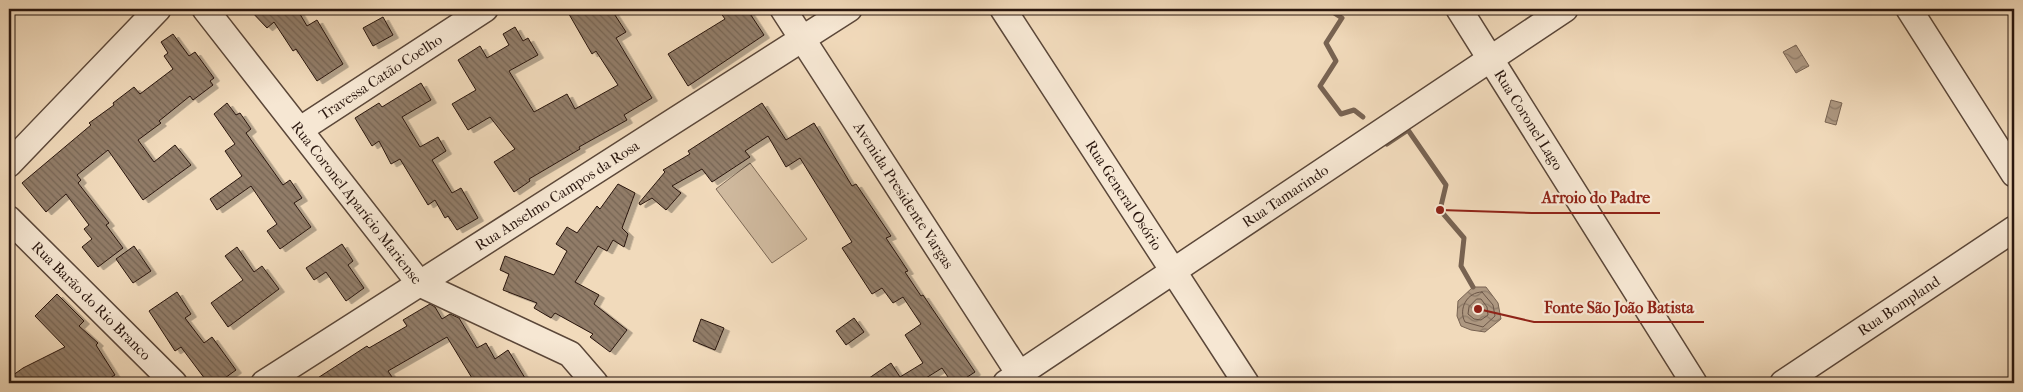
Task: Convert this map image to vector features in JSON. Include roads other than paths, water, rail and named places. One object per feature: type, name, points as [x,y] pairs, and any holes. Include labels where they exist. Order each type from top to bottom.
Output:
[{"type":"street","points":[[9,164],[158,9]]},
{"type":"street","name":"Rua Coronel Aparício Mariense","points":[[205,9],[301,129],[420,284],[570,354],[595,383]]},
{"type":"street","name":"Travessa Catão Coelho","points":[[301,129],[485,9]]},
{"type":"street","name":"Avenida Presidente Vargas","points":[[782,9],[1017,380]]},
{"type":"street","name":"Rua Anselmo Campos da Rosa","points":[[264,383],[848,9]]},
{"type":"street","name":"Rua General Osório","points":[[1002,9],[1246,383]]},
{"type":"street","name":"Rua Coronel Lago","points":[[1458,9],[1694,383]]},
{"type":"street","name":"Rua Tamarindo","points":[[1017,380],[1174,271],[1565,9]]},
{"type":"street","points":[[1909,9],[2014,174]]},
{"type":"street","name":"Rua Barão do Rio Branco","points":[[9,219],[174,383]]},
{"type":"street","name":"Rua Bompland","points":[[1783,383],[2014,229]]},
{"type":"water","points":[[1796,45],[1809,66],[1796,73],[1783,52]]},
{"type":"water","points":[[1831,100],[1842,103],[1836,125],[1825,122]]},
{"type":"water","points":[[1473,287],[1486,287],[1498,303],[1501,319],[1485,332],[1461,326],[1457,316],[1458,301]]},
{"type":"waterway","points":[[1328,9],[1342,18],[1326,43],[1336,61],[1320,86],[1341,114],[1354,110],[1363,117]]},
{"type":"waterway","points":[[1387,144],[1408,130],[1446,185],[1440,210],[1464,238],[1461,266],[1473,287]]},
{"type":"place","name":"Arroio do Padre","points":[[1440,210]]},
{"type":"place","name":"Fonte São João Batista","points":[[1478,309]]}]
